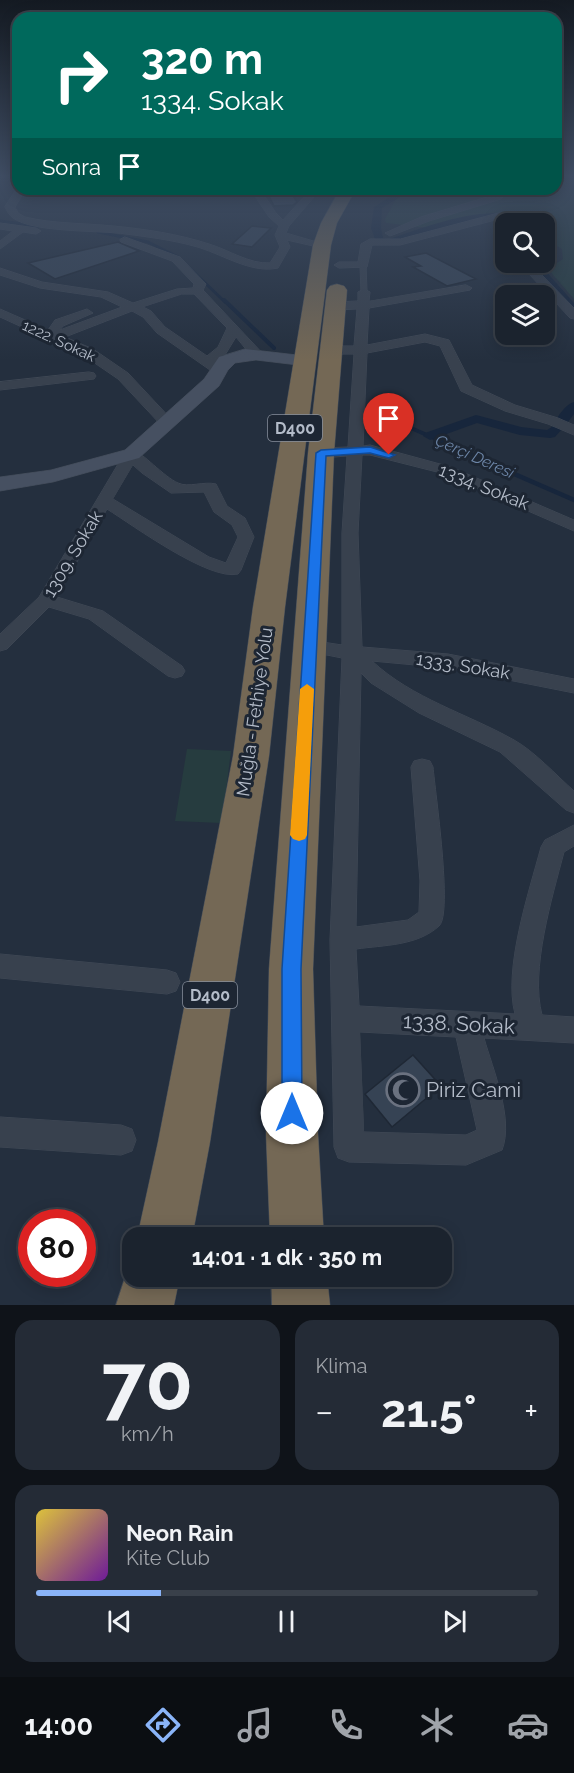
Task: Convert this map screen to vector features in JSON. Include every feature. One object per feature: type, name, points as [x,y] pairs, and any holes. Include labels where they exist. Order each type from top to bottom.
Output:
[{"type":"highway","name":"Muğla - Fethiye Yolu","points":[[165,1227],[184,1142],[251,756],[269,607],[333,354],[355,301],[335,238]]},
{"type":"highway","name":"Muğla - Fethiye Yolu","points":[[296,1227],[292,1134],[291,969],[309,646],[338,452],[333,354],[344,238]]},
{"type":"highway","points":[[145,1305],[150,1287]]},
{"type":"highway","name":"Muğla - Fethiye Yolu","points":[[155,1305],[157,1287]]},
{"type":"highway","points":[[300,1287],[301,1305]]},
{"type":"street","points":[[110,238],[135,243],[176,260],[200,284],[197,291]]},
{"type":"street","points":[[169,238],[209,247],[264,267],[274,266],[285,247],[283,238]]},
{"type":"street","points":[[299,238],[342,258],[376,238]]},
{"type":"street","points":[[378,238],[387,243],[416,238]]},
{"type":"street","points":[[0,272],[40,285],[104,294],[147,314],[161,330],[212,365]]},
{"type":"street","points":[[534,273],[574,315]]},
{"type":"street","points":[[355,301],[382,304],[406,297],[433,295],[466,288]]},
{"type":"street","points":[[59,339],[132,307],[181,291],[197,291],[259,356]]},
{"type":"street","name":"1222. Sokak","points":[[0,313],[87,352],[123,376],[167,423]]},
{"type":"street","points":[[59,339],[54,328],[59,322],[87,313]]},
{"type":"street","points":[[59,339],[110,323]]},
{"type":"street","points":[[0,484],[53,476],[132,454],[212,382],[212,365],[225,350],[233,327]]},
{"type":"street","points":[[212,365],[238,356],[333,354],[425,338],[445,343],[466,388],[510,408],[553,421],[574,431]]},
{"type":"street","points":[[0,386],[89,376]]},
{"type":"street","name":"1334. Sokak","points":[[338,452],[370,450],[446,470],[574,526]]},
{"type":"street","points":[[338,452],[350,533],[352,652],[343,940],[349,1147],[466,1150],[491,1139],[492,1124],[467,1025]]},
{"type":"street","points":[[105,501],[203,561],[232,570],[246,537],[240,522],[220,509],[210,487],[177,490],[147,470],[132,454]]},
{"type":"street","name":"1309. Sokak","points":[[0,645],[46,600],[132,454]]},
{"type":"street","points":[[46,600],[96,615],[175,671]]},
{"type":"street","name":"1333. Sokak","points":[[309,646],[448,661],[574,686]]},
{"type":"street","points":[[352,652],[378,678],[426,708],[508,746],[574,804]]},
{"type":"street","points":[[343,940],[413,930],[432,917],[432,881],[422,767]]},
{"type":"street","points":[[532,1028],[525,1001],[531,931],[553,847],[574,834]]},
{"type":"street","points":[[0,966],[167,982]]},
{"type":"street","name":"1338. Sokak","points":[[344,1018],[574,1030]]},
{"type":"street","points":[[0,1132],[121,1140]]},
{"type":"green space","points":[[555,238],[574,238],[574,299],[551,273],[555,273],[555,264],[563,259],[562,249],[555,245]]},
{"type":"green space","points":[[187,749],[231,751],[222,823],[175,821]]},
{"type":"building","points":[[239,238],[261,238],[252,247],[232,244]]},
{"type":"building","points":[[118,242],[139,251],[55,279],[28,263]]},
{"type":"building","points":[[426,253],[476,279],[447,286],[413,267],[421,266],[405,257]]},
{"type":"building","name":"Piriz Cami","points":[[413,1055],[441,1086],[392,1127],[365,1094]]},
{"type":"waterway","name":"Çerçi Deresi","points":[[128,238],[148,242],[178,257],[225,302]]},
{"type":"waterway","points":[[378,238],[389,242],[402,238]]},
{"type":"waterway","points":[[542,273],[574,310]]},
{"type":"waterway","name":"Çerçi Deresi","points":[[224,300],[274,348]]},
{"type":"waterway","points":[[563,419],[574,406]]},
{"type":"waterway","name":"Çerçi Deresi","points":[[375,412],[490,463]]},
{"type":"waterway","points":[[430,436],[476,419],[520,431],[550,434],[555,429]]},
{"type":"waterway","name":"Çerçi Deresi","points":[[487,462],[574,500]]},
{"type":"slow traffic","points":[[299,835],[307,689]]},
{"type":"place","name":"Piriz Cami","points":[[403,1090]]},
{"type":"route","points":[[292,1113],[291,969],[321,453],[370,450],[389,455]]}]
